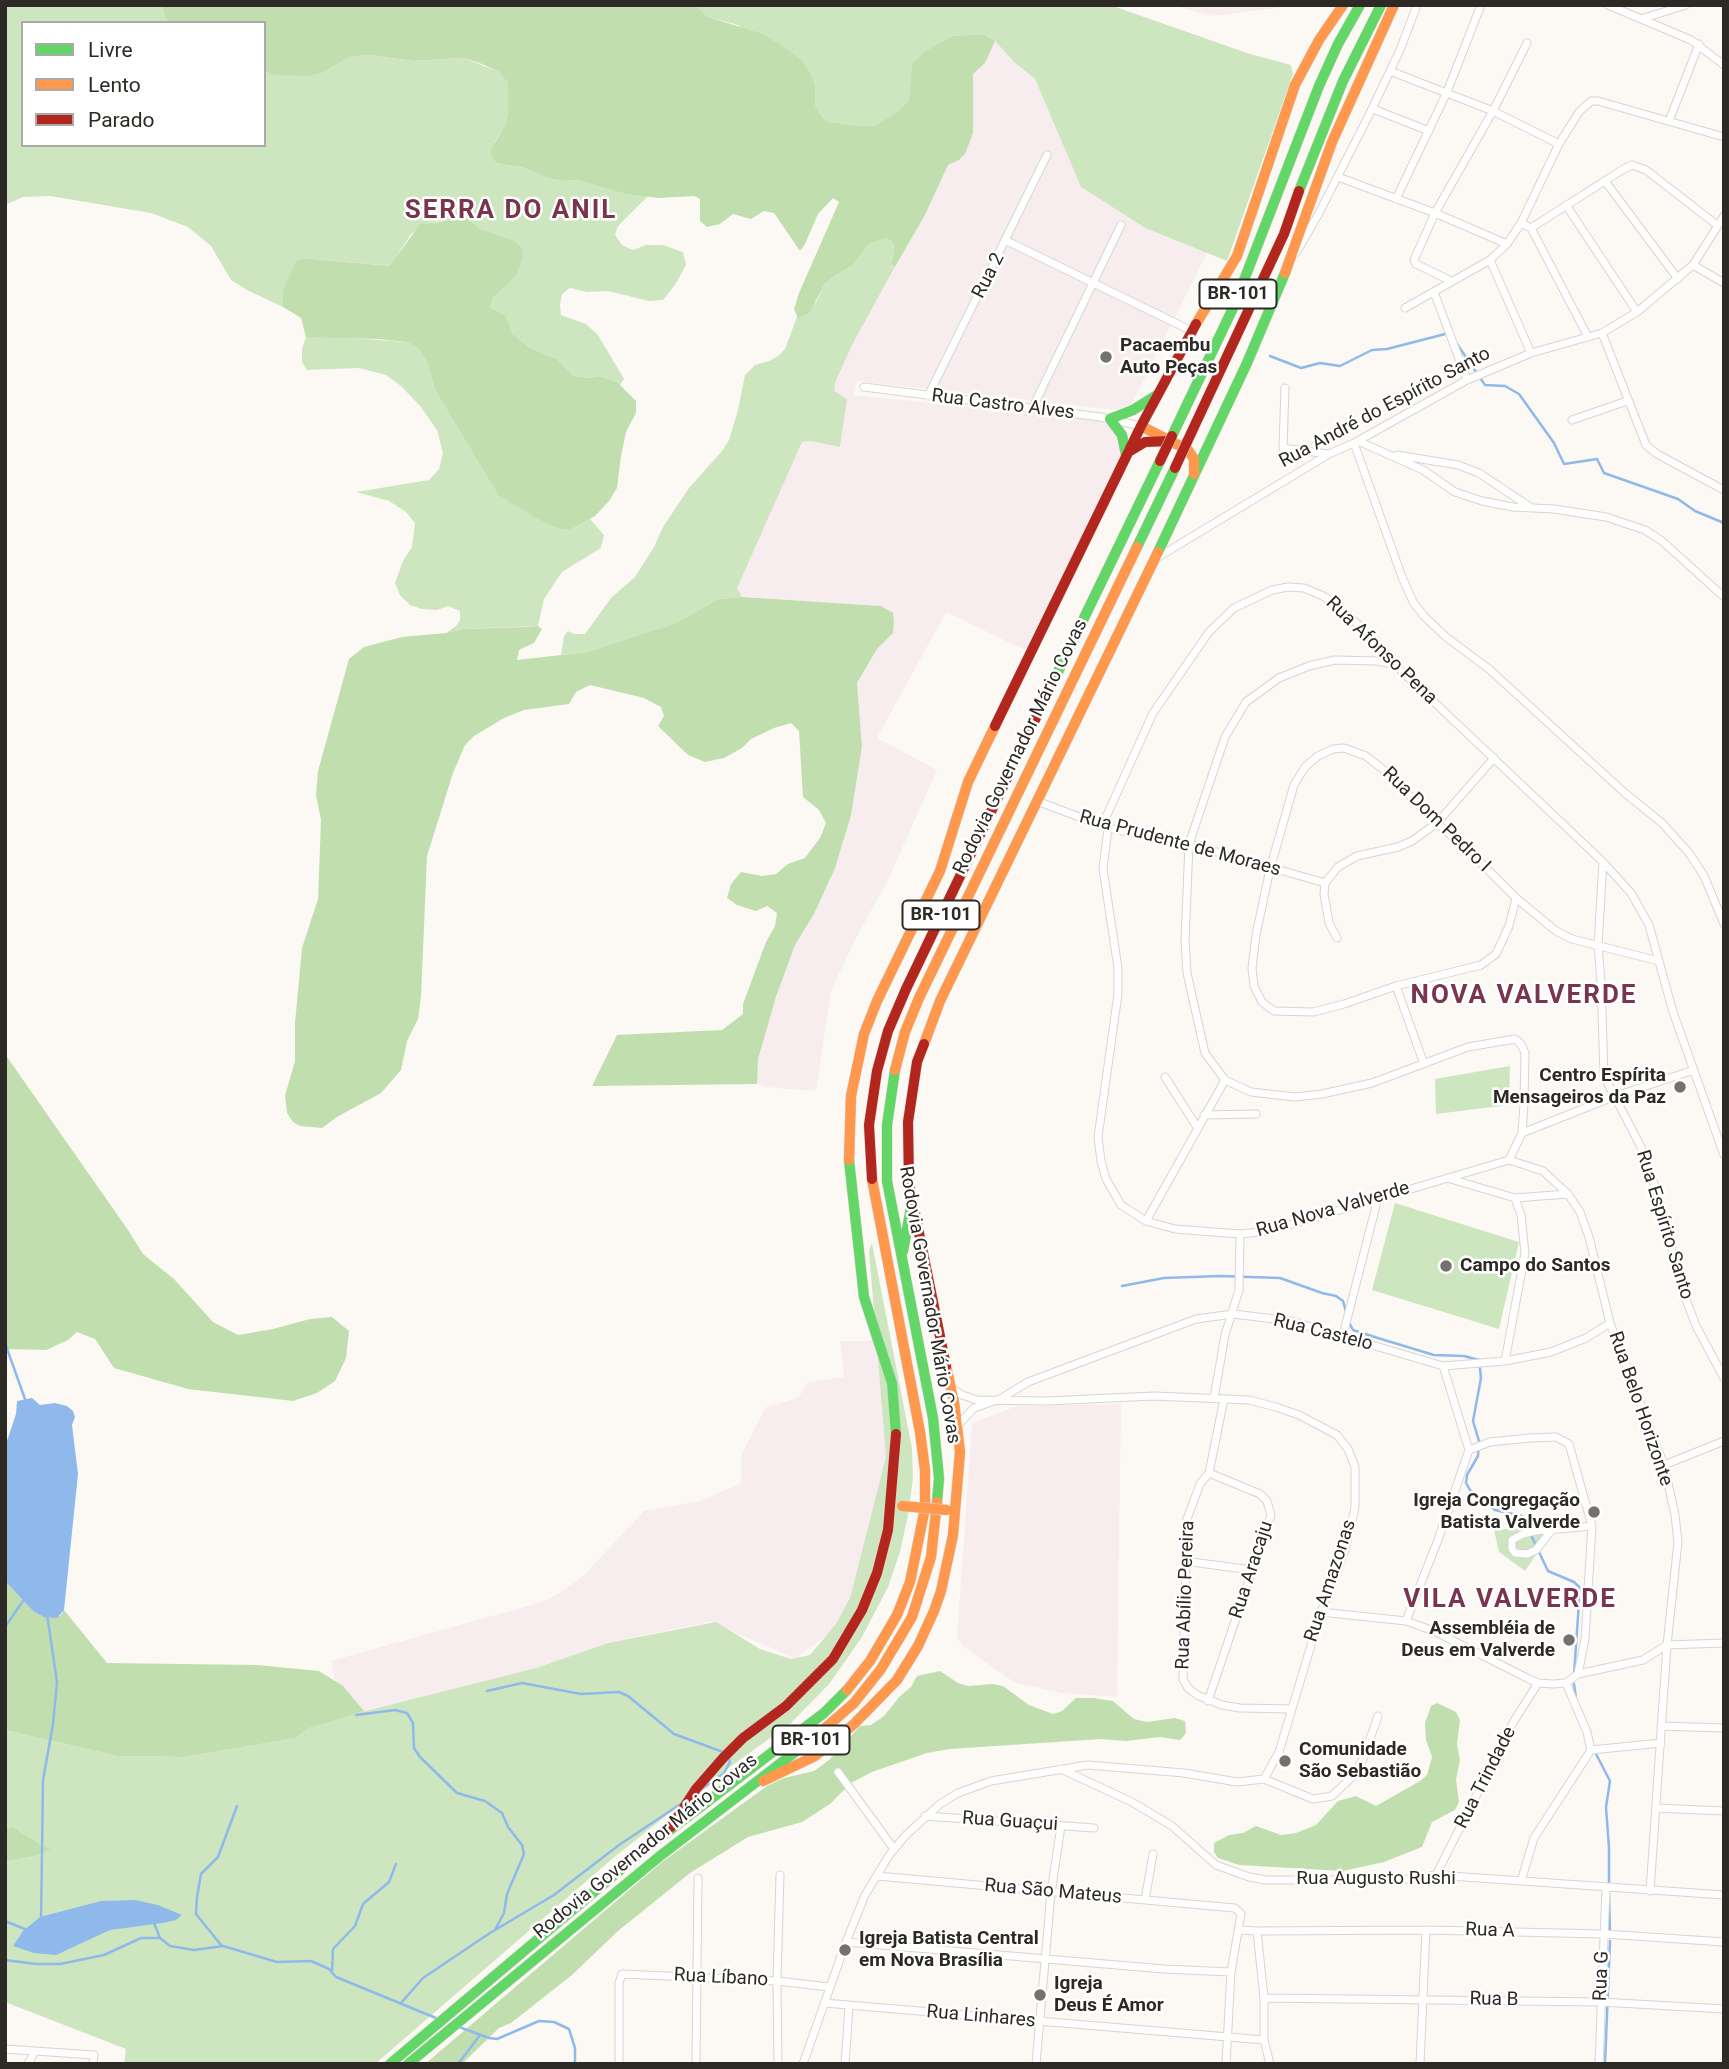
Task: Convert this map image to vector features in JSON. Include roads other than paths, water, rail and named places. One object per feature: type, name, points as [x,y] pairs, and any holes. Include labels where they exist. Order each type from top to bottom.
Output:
[{"type":"main road","name":"Rodovia Governador Mário Covas","points":[[668,1830],[696,1789],[723,1758],[743,1738],[786,1706],[833,1659],[862,1610],[877,1573],[897,1505],[897,1444],[892,1382],[864,1297],[849,1164],[850,1104],[859,1054],[877,1001],[943,864],[968,782],[1141,426],[1192,331],[1237,256],[1295,85],[1319,40],[1343,5]]},
{"type":"main road","name":"Rodovia Governador Mário Covas","points":[[390,2064],[668,1830],[804,1730],[840,1699],[880,1646],[897,1615],[910,1582],[923,1527],[925,1470],[871,1175],[869,1125],[877,1072],[888,1031],[1234,306],[1319,86],[1360,5]]},
{"type":"main road","name":"Rodovia Governador Mário Covas","points":[[408,2064],[617,1890],[815,1737],[854,1703],[881,1669],[912,1617],[926,1578],[936,1518],[938,1458],[933,1418],[887,1181],[886,1143],[891,1087],[905,1032],[1273,258],[1339,92],[1381,5]]},
{"type":"main road","points":[[746,1789],[802,1763],[827,1747],[854,1724],[897,1680],[928,1628],[938,1601],[950,1554],[952,1511],[960,1452],[907,1164],[913,1082],[924,1041],[940,1001],[1247,363],[1286,269],[1332,142],[1394,5]]},
{"type":"main road","points":[[1159,393],[1133,410],[1110,419],[1122,435],[1126,456],[1140,444],[1171,438]]},
{"type":"main road","points":[[1141,426],[1171,438],[1188,450],[1193,456],[1195,467],[1191,484]]},
{"type":"main road","points":[[901,1258],[912,1202]]},
{"type":"main road","points":[[897,1505],[952,1511]]},
{"type":"street","points":[[1286,269],[1373,108],[1417,5]]},
{"type":"street","points":[[1396,199],[1447,92],[1481,5]]},
{"type":"street","points":[[1608,5],[1699,44],[1724,65]]},
{"type":"street","points":[[1643,18],[1686,5]]},
{"type":"street","points":[[1451,281],[1414,262],[1434,213],[1493,111],[1527,43]]},
{"type":"street","points":[[1669,121],[1699,44]]},
{"type":"street","points":[[1390,71],[1493,111],[1559,144]]},
{"type":"street","points":[[1405,308],[1490,260],[1507,244],[1521,223],[1559,144],[1579,112],[1591,101],[1724,137]]},
{"type":"street","points":[[1373,108],[1429,131]]},
{"type":"street","name":"Rua 2","points":[[928,396],[1007,241],[1047,155]]},
{"type":"street","points":[[1531,228],[1627,167],[1638,166],[1717,225]]},
{"type":"street","points":[[1338,177],[1507,244]]},
{"type":"street","points":[[1605,181],[1678,279]]},
{"type":"street","points":[[1566,205],[1637,312]]},
{"type":"street","name":"Rua André do Espírito Santo","points":[[1154,559],[1329,454],[1356,442],[1467,380],[1531,353],[1602,333],[1637,312],[1693,265],[1724,216]]},
{"type":"street","points":[[1521,223],[1531,228],[1588,337]]},
{"type":"street","points":[[1032,409],[1121,225]]},
{"type":"street","points":[[1007,241],[1192,331]]},
{"type":"street","points":[[1490,260],[1531,353]]},
{"type":"street","points":[[1693,265],[1724,283]]},
{"type":"street","points":[[1434,292],[1467,380]]},
{"type":"street","points":[[1602,333],[1646,445],[1657,454],[1724,490]]},
{"type":"street","name":"Rua Castro Alves","points":[[864,387],[1110,419],[1141,426]]},
{"type":"street","points":[[1285,388],[1283,448],[1329,454]]},
{"type":"street","points":[[1572,420],[1627,401]]},
{"type":"street","points":[[1356,442],[1390,454],[1455,492],[1482,501],[1606,517],[1645,530],[1723,592]]},
{"type":"street","points":[[1356,442],[1402,578],[1413,602],[1446,637],[1489,668],[1626,794],[1662,823],[1689,853],[1704,876],[1724,924]]},
{"type":"street","points":[[1390,454],[1458,465],[1479,473],[1533,509]]},
{"type":"street","points":[[1423,471],[1425,459]]},
{"type":"street","points":[[1498,504],[1505,492]]},
{"type":"street","name":"Rua Afonso Pena","points":[[1105,827],[1153,713],[1209,632],[1234,608],[1272,590],[1288,587],[1323,596],[1365,632],[1394,664],[1603,862],[1631,893],[1649,925],[1673,1012],[1724,1155]]},
{"type":"street","points":[[1394,664],[1335,660],[1309,666],[1279,678],[1246,702],[1225,737],[1189,845],[1185,928],[1187,973],[1205,1053],[1225,1080],[1251,1091],[1295,1097],[1372,1083],[1468,1047],[1507,1040],[1519,1041],[1525,1053],[1522,1133],[1509,1160]]},
{"type":"street","name":"Rua Dom Pedro I","points":[[1270,869],[1294,785],[1306,767],[1318,756],[1333,749],[1344,748],[1366,756],[1385,771],[1516,898],[1556,931],[1572,939],[1659,961]]},
{"type":"street","points":[[1337,938],[1329,923],[1325,906],[1325,883],[1345,862],[1368,852],[1398,847],[1412,841],[1437,823],[1493,758]]},
{"type":"street","name":"Rua Prudente de Moraes","points":[[1037,801],[1105,827],[1189,845],[1325,883]]},
{"type":"street","name":"Rua Nova Valverde","points":[[1105,827],[1103,869],[1118,968],[1118,994],[1099,1125],[1099,1149],[1103,1170],[1121,1205],[1146,1222],[1175,1229],[1240,1234],[1269,1231],[1509,1160]]},
{"type":"street","name":"Rua Espírito Santo","points":[[1603,862],[1598,945],[1604,1076],[1641,1147],[1658,1195],[1682,1289],[1696,1326],[1724,1378]]},
{"type":"street","points":[[1270,869],[1252,968],[1254,986],[1262,1002],[1274,1011],[1313,1012],[1490,961],[1503,940],[1516,898]]},
{"type":"street","points":[[1396,986],[1424,1064]]},
{"type":"street","points":[[1522,1133],[1613,1097],[1694,1070]]},
{"type":"street","points":[[1165,1077],[1197,1126]]},
{"type":"street","points":[[1146,1222],[1197,1126],[1225,1080]]},
{"type":"street","points":[[1204,1115],[1256,1114]]},
{"type":"street","name":"Rua Belo Horizonte","points":[[1509,1160],[1542,1171],[1568,1194],[1580,1213],[1589,1237],[1610,1323],[1664,1465],[1675,1515],[1678,1542],[1667,1645],[1650,1891]]},
{"type":"street","points":[[1446,1178],[1515,1198],[1568,1194]]},
{"type":"street","points":[[1343,1335],[1378,1198]]},
{"type":"street","points":[[1505,1361],[1525,1253],[1525,1236],[1515,1198]]},
{"type":"street","points":[[1214,1398],[1225,1335],[1233,1314],[1239,1283],[1240,1234]]},
{"type":"street","name":"Rua Castelo","points":[[1000,1399],[1028,1382],[1196,1319],[1233,1314],[1291,1321],[1443,1366],[1505,1361],[1551,1352],[1586,1338],[1610,1323]]},
{"type":"street","points":[[1406,1620],[1438,1541],[1469,1450],[1443,1366]]},
{"type":"street","name":"Rua Amazonas","points":[[950,1388],[969,1398],[1047,1401],[1154,1396],[1249,1400],[1299,1415],[1337,1435],[1348,1449],[1355,1467],[1355,1508],[1345,1550],[1321,1612],[1279,1752],[1264,1779]]},
{"type":"street","name":"Rua Amazonas","points":[[957,1426],[974,1408],[1000,1399]]},
{"type":"street","name":"Rua Abílio Pereira","points":[[1208,1701],[1188,1688],[1183,1679],[1184,1561],[1191,1502],[1209,1473],[1224,1399]]},
{"type":"street","points":[[1469,1450],[1490,1442],[1530,1438],[1562,1439],[1569,1444],[1592,1526],[1585,1639],[1578,1674]]},
{"type":"street","points":[[1664,1465],[1724,1441]]},
{"type":"street","name":"Rua Aracaju","points":[[1208,1701],[1271,1515],[1267,1501],[1260,1494],[1209,1473]]},
{"type":"street","points":[[1550,1531],[1536,1550],[1527,1554],[1515,1553],[1512,1549],[1511,1542],[1515,1537],[1535,1531],[1592,1526]]},
{"type":"street","points":[[1184,1561],[1252,1570]]},
{"type":"street","points":[[1321,1612],[1406,1620],[1434,1631],[1538,1683],[1566,1683],[1578,1674],[1643,1660],[1667,1645],[1724,1643]]},
{"type":"street","name":"Rua Trindade","points":[[1436,1875],[1508,1733],[1538,1683]]},
{"type":"street","points":[[1521,1881],[1534,1838],[1591,1750],[1587,1731],[1566,1683]]},
{"type":"street","points":[[1208,1701],[1240,1708],[1291,1709]]},
{"type":"street","points":[[803,2064],[865,1895],[894,1849],[925,1816],[958,1793],[991,1782],[1088,1765],[1143,1769],[1237,1782],[1264,1779],[1313,1799],[1332,1796],[1352,1777],[1363,1759],[1378,1716]]},
{"type":"street","points":[[1661,1726],[1724,1728]]},
{"type":"street","points":[[1591,1750],[1661,1743]]},
{"type":"street","name":"Rua Augusto Rushi","points":[[1060,1768],[1132,1802],[1172,1826],[1216,1865],[1249,1877],[1266,1880],[1340,1880],[1410,1879],[1436,1875],[1724,1895]]},
{"type":"street","points":[[838,1772],[894,1849]]},
{"type":"street","points":[[1656,1808],[1724,1811]]},
{"type":"street","name":"Rua Guaçui","points":[[925,1816],[1094,1828]]},
{"type":"street","points":[[1036,2064],[1051,1893],[1061,1826]]},
{"type":"street","points":[[1145,1900],[1153,1854]]},
{"type":"street","points":[[778,2064],[780,1875]]},
{"type":"street","name":"Rua São Mateus","points":[[877,1876],[1230,1907],[1239,1910],[1241,1914],[1239,1930]]},
{"type":"street","points":[[696,2064],[698,1878]]},
{"type":"street","name":"Rua G","points":[[1599,2064],[1606,1888]]},
{"type":"street","points":[[1226,2064],[1231,1972],[1239,1930]]},
{"type":"street","name":"Rua A","points":[[1239,1930],[1604,1934],[1724,1942]]},
{"type":"street","points":[[1420,2064],[1426,1930]]},
{"type":"street","points":[[1256,1931],[1264,1998],[1264,2040],[1270,2064]]},
{"type":"street","points":[[846,1942],[1164,1969],[1231,1972]]},
{"type":"street","name":"Rua Líbano","points":[[619,2064],[619,1983],[620,1977],[626,1973],[777,1981],[830,1987]]},
{"type":"street","name":"Rua B","points":[[1264,1998],[1601,2002],[1724,2009]]},
{"type":"street","name":"Rua Linhares","points":[[824,2003],[1264,2040]]},
{"type":"street","points":[[845,2064],[849,2007]]},
{"type":"street","points":[[5,2049],[94,2060]]},
{"type":"street","points":[[28,2064],[34,2053]]},
{"type":"water","points":[[32,1398],[40,1405],[55,1403],[67,1406],[75,1417],[72,1425],[78,1474],[64,1610],[57,1618],[44,1617],[33,1611],[5,1581],[7,1441],[16,1414],[17,1401]]},
{"type":"water","points":[[135,1900],[158,1905],[182,1915],[176,1920],[163,1923],[110,1930],[56,1955],[34,1953],[13,1946],[23,1931],[40,1917],[101,1901]]},
{"type":"waterway","points":[[1270,356],[1301,368],[1320,363],[1340,366],[1372,350],[1387,349],[1449,333]]},
{"type":"waterway","points":[[1455,341],[1485,385],[1505,386],[1519,394],[1554,443],[1564,464],[1597,459],[1604,473],[1678,499],[1695,511],[1724,523]]},
{"type":"waterway","points":[[1122,1286],[1164,1278],[1280,1278],[1336,1296],[1343,1301],[1346,1312]]},
{"type":"waterway","points":[[1349,1322],[1353,1330],[1434,1355],[1464,1356],[1479,1360],[1481,1378],[1473,1421],[1479,1441],[1478,1456],[1467,1475],[1466,1483],[1470,1490],[1495,1510],[1522,1516],[1548,1571],[1574,1582],[1580,1588],[1574,1674]]},
{"type":"waterway","points":[[5,1343],[25,1399]]},
{"type":"waterway","points":[[5,1627],[25,1598]]},
{"type":"waterway","points":[[41,1920],[43,1780],[57,1682],[47,1614]]},
{"type":"waterway","points":[[487,1691],[522,1683],[581,1694],[619,1692],[628,1696],[674,1734],[723,1752]]},
{"type":"waterway","points":[[1574,1684],[1576,1698]]},
{"type":"waterway","points":[[356,1715],[395,1710],[407,1713],[413,1723],[414,1748],[420,1757],[457,1793],[485,1801],[502,1813],[508,1827],[522,1845],[524,1854],[507,1894],[504,1913],[495,1930]]},
{"type":"waterway","points":[[1596,1754],[1610,1781],[1606,1807],[1609,1886]]},
{"type":"waterway","points":[[702,1789],[724,1773],[730,1762],[728,1756]]},
{"type":"waterway","points":[[401,2003],[423,1978],[490,1933],[554,1895],[619,1845],[682,1803]]},
{"type":"waterway","points":[[221,1945],[196,1914],[197,1897],[201,1874],[218,1857],[237,1806]]},
{"type":"waterway","points":[[332,1972],[333,1949],[355,1926],[363,1904],[389,1882],[396,1864]]},
{"type":"waterway","points":[[1609,1894],[1610,1932]]},
{"type":"waterway","points":[[5,1921],[27,1930]]},
{"type":"waterway","points":[[154,1923],[160,1938],[170,1946],[194,1950],[223,1946],[277,1962],[311,1961],[329,1969],[336,1977],[436,2018]]},
{"type":"waterway","points":[[5,1960],[60,1964],[104,1955],[141,1938],[160,1938]]},
{"type":"waterway","points":[[1605,2064],[1610,1941]]},
{"type":"waterway","points":[[459,2027],[497,2039],[539,2021],[554,2022],[569,2029],[575,2048],[575,2064]]},
{"type":"waterway","points":[[458,2064],[480,2035]]},
{"type":"place","name":"Pacaembu Auto Peças","points":[[1106,357]]},
{"type":"place","name":"Centro Espírita Mensageiros da Paz","points":[[1680,1087]]},
{"type":"place","name":"Campo do Santos","points":[[1446,1266]]},
{"type":"place","name":"Igreja Congregação Batista Valverde","points":[[1594,1512]]},
{"type":"place","name":"Assembléia de Deus em Valverde","points":[[1569,1640]]},
{"type":"place","name":"Comunidade São Sebastião","points":[[1285,1761]]},
{"type":"place","name":"Igreja Batista Central em Nova Brasília","points":[[845,1950]]},
{"type":"place","name":"Igreja Deus É Amor","points":[[1040,1995]]},
{"type":"district","name":"SERRA DO ANIL","points":[[511,211]]},
{"type":"district","name":"NOVA VALVERDE","points":[[1524,996]]},
{"type":"district","name":"VILA VALVERDE","points":[[1510,1600]]}]
